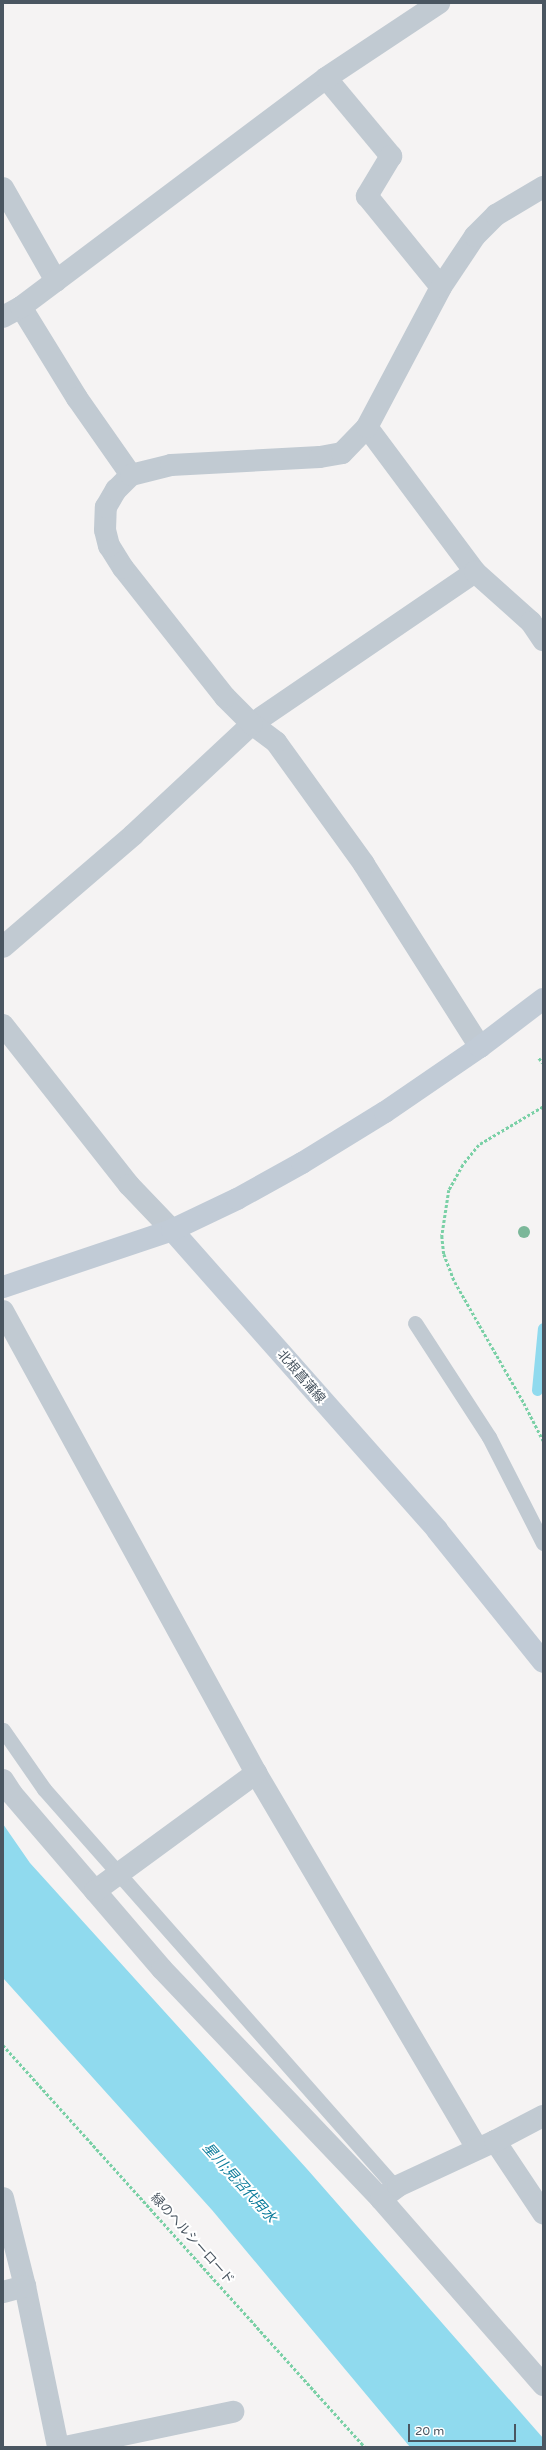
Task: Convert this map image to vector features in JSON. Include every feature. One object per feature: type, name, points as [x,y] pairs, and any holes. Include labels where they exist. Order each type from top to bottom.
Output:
[{"type":"main road","points":[[3,1287],[172,1230],[237,1199],[302,1163],[385,1112],[480,1047],[543,999]]},
{"type":"main road","name":"北根菖蒲線","points":[[172,1230],[437,1530],[543,1662]]},
{"type":"street","points":[[131,475],[77,398],[12,312],[56,281],[326,78],[440,3]]},
{"type":"street","points":[[326,78],[391,156],[367,196],[441,287]]},
{"type":"street","points":[[480,1047],[364,864],[276,742],[252,724],[220,690],[123,568],[109,546],[105,530],[106,507],[116,490],[131,475],[171,464],[320,457],[342,452],[367,427],[441,287],[475,236],[496,215],[543,187]]},
{"type":"street","points":[[3,188],[56,281]]},
{"type":"street","points":[[367,427],[475,572],[531,622],[543,640]]},
{"type":"street","points":[[3,947],[133,835],[252,724],[475,572]]},
{"type":"street","points":[[3,1025],[129,1185],[172,1230]]},
{"type":"street","points":[[3,1311],[256,1774],[486,2145],[543,2213]]},
{"type":"street","points":[[95,1891],[256,1774]]},
{"type":"street","points":[[3,1780],[12,1794],[162,1969],[389,2194],[543,2384]]},
{"type":"street","points":[[389,2194],[543,2116]]},
{"type":"street","points":[[3,2198],[25,2286],[58,2447]]},
{"type":"street","points":[[3,2292],[25,2286]]},
{"type":"street","points":[[65,2447],[233,2412]]},
{"type":"lane","points":[[415,1323],[489,1437],[543,1543]]},
{"type":"lane","points":[[3,1730],[44,1789],[118,1874],[389,2194]]},
{"type":"path","points":[[539,1058],[543,1063]]},
{"type":"path","points":[[543,1107],[479,1145],[463,1165],[449,1190],[442,1236],[444,1254],[455,1282],[524,1403],[543,1440]]},
{"type":"path","name":"緑のヘルシーロード","points":[[3,2045],[365,2447]]},
{"type":"water","name":"星川;見沼代用水","points":[[3,1824],[30,1863],[307,2169],[543,2438],[543,2447],[410,2447],[212,2210],[3,1978]]},
{"type":"waterway","points":[[537,1390],[543,1328]]}]
